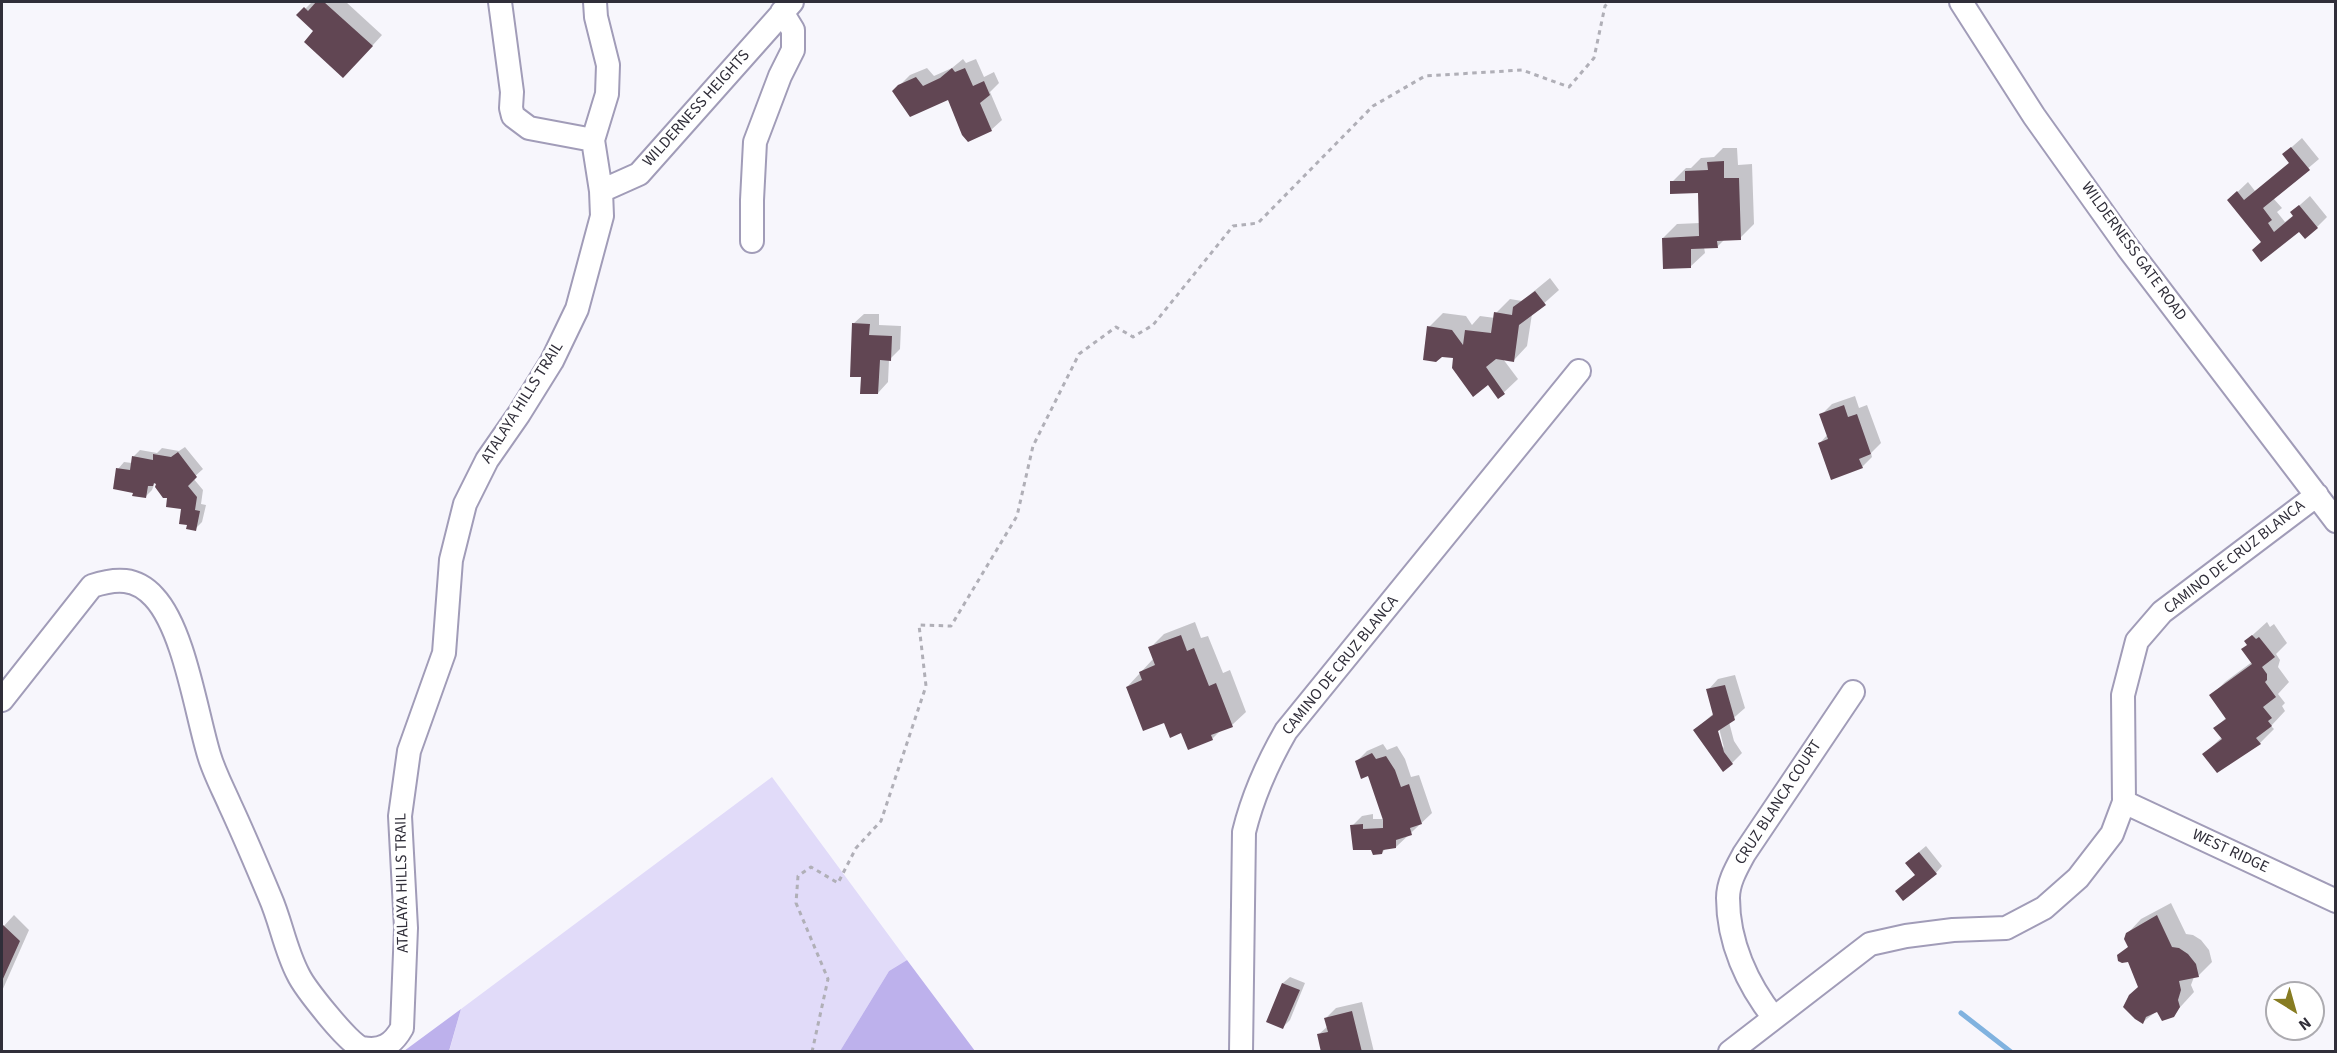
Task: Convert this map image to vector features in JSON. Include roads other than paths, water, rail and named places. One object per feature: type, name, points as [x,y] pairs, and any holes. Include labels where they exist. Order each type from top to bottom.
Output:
[{"type":"street","points":[[501,2],[513,116],[529,128],[593,140],[607,94],[608,65],[596,17],[595,2]]},
{"type":"street","name":"WILDERNESS GATE ROAD","points":[[1960,2],[2034,116],[2121,238],[2317,495]]},
{"type":"street","name":"WILDERNESS HEIGHTS","points":[[601,191],[639,174],[787,7]]},
{"type":"street","name":"WILDERNESS HEIGHTS","points":[[752,241],[755,142],[780,76],[793,50],[793,30],[787,7]]},
{"type":"street","name":"ATALAYA HILLS TRAIL","points":[[2,700],[92,586],[110,580],[136,583],[155,597],[170,622],[185,664],[209,758],[276,912],[288,954],[299,976],[346,1037],[357,1047],[373,1051],[386,1047],[396,1039],[402,1028],[406,928],[400,816],[409,751],[444,653],[451,560],[465,504],[487,460],[552,361],[577,309],[602,216],[601,191],[593,140]]},
{"type":"street","name":"CAMINO DE CRUZ BLANCA","points":[[1241,1052],[1244,832],[1252,800],[1267,763],[1286,731],[1580,371]]},
{"type":"street","name":"CAMINO DE CRUZ BLANCA","points":[[1730,1052],[1870,944],[1906,936],[1953,930],[2006,928],[2044,908],[2078,878],[2112,834],[2124,802],[2123,695],[2138,641],[2162,612],[2317,495],[2336,520]]},
{"type":"street","name":"CRUZ BLANCA COURT","points":[[1774,1018],[1757,997],[1745,974],[1733,934],[1728,896],[1734,873],[1744,854],[1852,692]]},
{"type":"street","name":"WEST RIDGE","points":[[2124,802],[2336,902]]},
{"type":"waterway","points":[[1961,1013],[2011,1052]]}]
